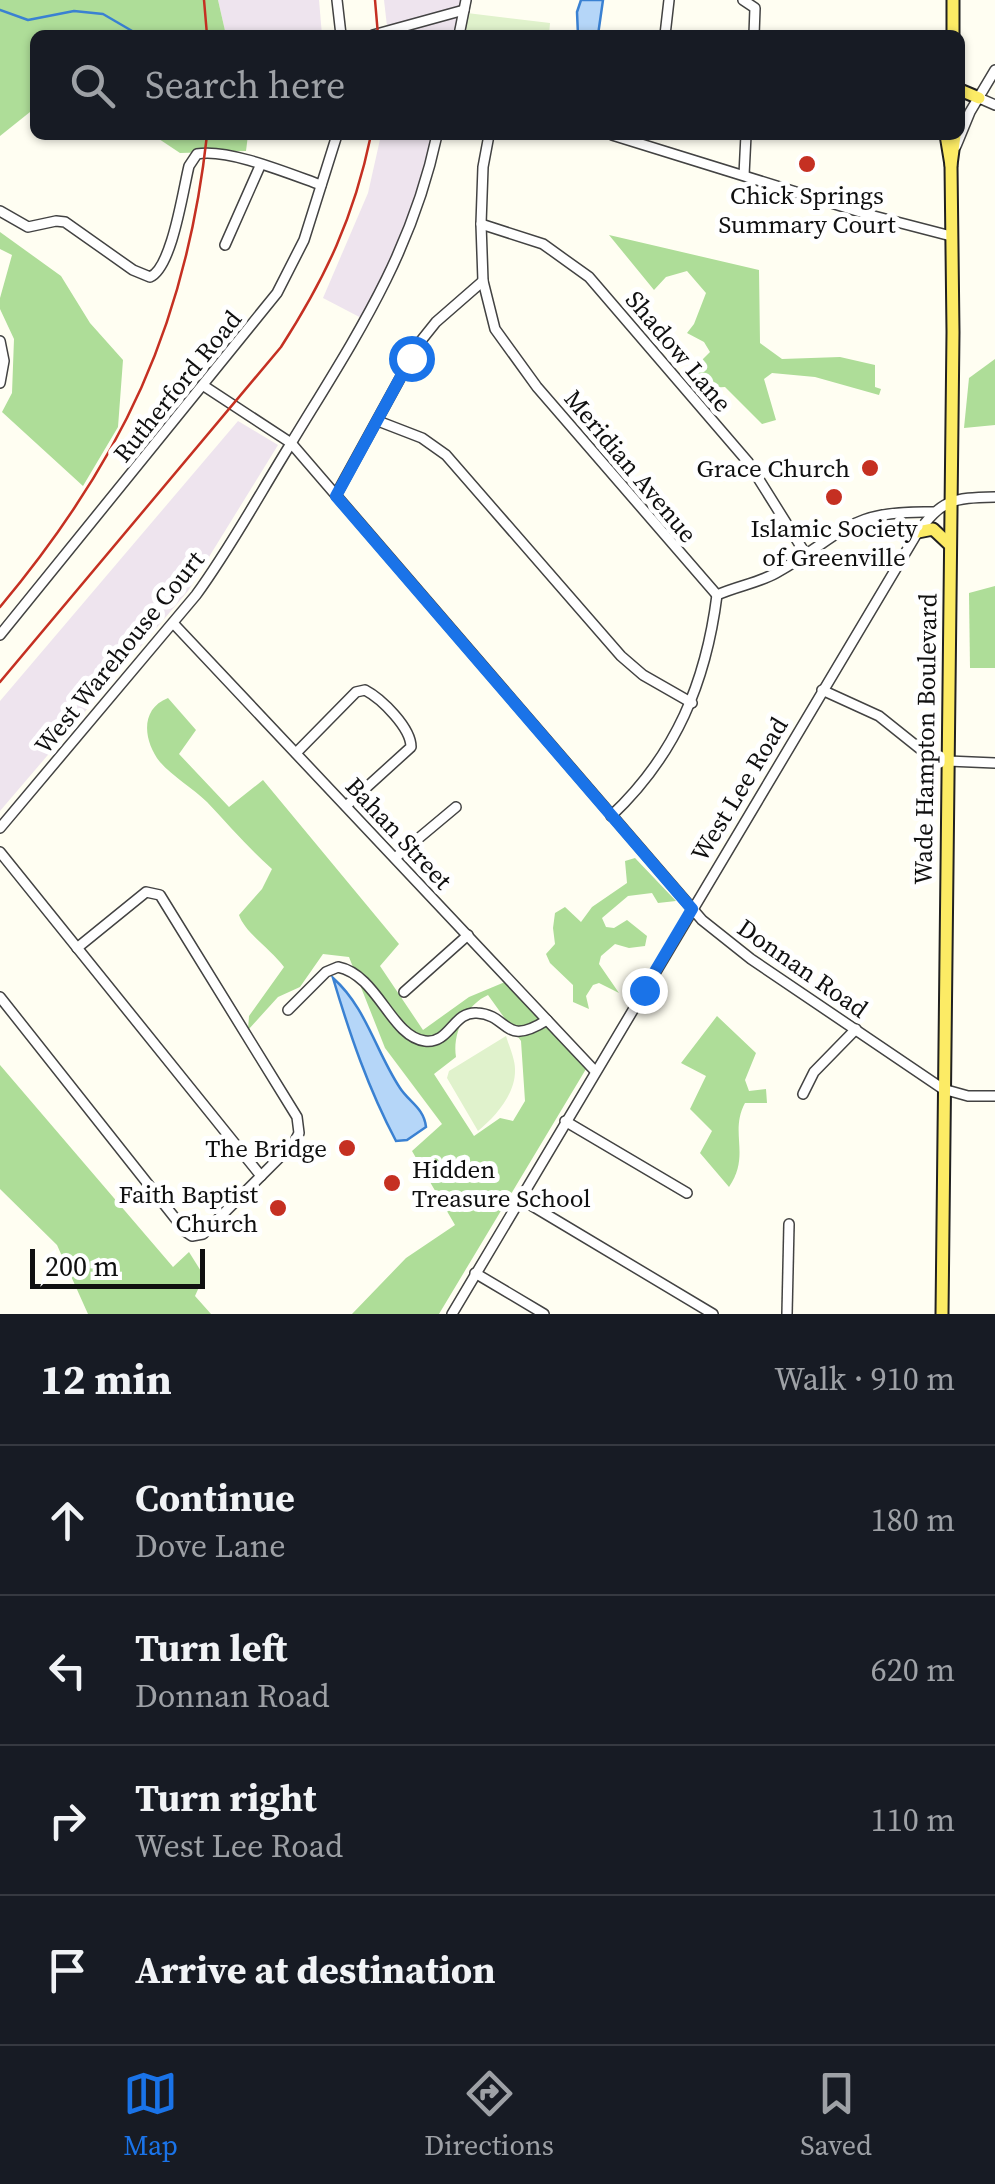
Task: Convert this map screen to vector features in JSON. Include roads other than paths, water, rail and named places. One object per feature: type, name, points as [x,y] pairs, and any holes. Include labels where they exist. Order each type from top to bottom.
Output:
[{"type":"main road","points":[[953,0],[953,30]]},
{"type":"main road","points":[[965,92],[979,98]]},
{"type":"main road","name":"Wade Hampton Boulevard","points":[[942,1314],[944,761],[950,499],[951,165],[947,140]]},
{"type":"main road","name":"Wade Hampton Boulevard","points":[[951,165],[955,142]]},
{"type":"main road","points":[[918,532],[929,527],[949,544]]},
{"type":"street","points":[[337,0],[340,30]]},
{"type":"street","points":[[665,30],[668,0]]},
{"type":"street","points":[[743,0],[755,8],[754,30]]},
{"type":"street","points":[[388,30],[465,5],[461,30]]},
{"type":"street","points":[[965,122],[995,70]]},
{"type":"street","points":[[965,104],[979,98],[995,105]]},
{"type":"street","name":"Rutherford Road","points":[[0,635],[266,309],[304,240],[335,140]]},
{"type":"street","name":"West Warehouse Court","points":[[0,828],[173,623],[221,559],[355,342],[385,285],[420,201],[436,140]]},
{"type":"street","name":"Meridian Avenue","points":[[488,140],[481,224],[483,281],[492,322],[508,352],[718,595]]},
{"type":"street","points":[[628,140],[951,236]]},
{"type":"street","points":[[659,150],[660,140]]},
{"type":"street","points":[[744,175],[746,140]]},
{"type":"street","points":[[0,210],[28,227],[56,220],[65,222],[133,270],[150,277],[160,272],[166,256],[188,166],[194,157],[214,153],[321,184]]},
{"type":"street","points":[[225,245],[260,166]]},
{"type":"street","name":"Shadow Lane","points":[[481,224],[543,244],[589,277],[748,462],[805,553]]},
{"type":"street","points":[[336,496],[427,332],[483,281]]},
{"type":"street","points":[[0,341],[4,362],[0,383]]},
{"type":"street","name":"Donnan Road","points":[[204,386],[291,443],[692,909],[735,948],[943,1089]]},
{"type":"street","points":[[378,420],[422,438],[446,454],[621,656],[643,675],[692,704]]},
{"type":"street","points":[[950,499],[995,497]]},
{"type":"street","name":"West Lee Road","points":[[452,1314],[918,532],[933,512],[950,499]]},
{"type":"street","points":[[611,816],[657,765],[692,704],[718,595],[768,577],[860,519],[897,511],[933,512]]},
{"type":"street","name":"Bahan Street","points":[[173,623],[595,1071]]},
{"type":"street","points":[[296,753],[356,692],[365,690],[375,696],[409,734],[412,747],[346,806]]},
{"type":"street","points":[[822,690],[879,716],[924,754],[944,761],[995,763]]},
{"type":"street","points":[[396,858],[456,808]]},
{"type":"street","points":[[0,852],[261,1176]]},
{"type":"street","points":[[0,997],[189,1234],[196,1237],[205,1232],[294,1143],[299,1132],[298,1118],[156,892],[146,892],[77,948]]},
{"type":"street","points":[[404,992],[468,935]]},
{"type":"street","points":[[288,1010],[326,972],[338,967],[363,980],[408,1032],[420,1040],[442,1037],[470,1013],[486,1015],[516,1032],[531,1030],[548,1020]]},
{"type":"street","points":[[803,1094],[814,1072],[856,1030]]},
{"type":"street","points":[[943,1089],[968,1096],[995,1096]]},
{"type":"street","points":[[565,1120],[686,1193]]},
{"type":"street","points":[[519,1198],[714,1314]]},
{"type":"street","points":[[788,1314],[789,1224]]},
{"type":"street","points":[[475,1273],[544,1314]]},
{"type":"water","points":[[581,0],[603,0],[599,30],[578,30]]},
{"type":"water","points":[[333,978],[354,1002],[400,1088],[422,1115],[426,1127],[407,1140],[396,1141],[377,1101]]},
{"type":"waterway","points":[[0,10],[28,20],[74,11],[103,14],[130,30]]},
{"type":"railway","points":[[204,0],[207,30]]},
{"type":"railway","points":[[375,0],[378,30]]},
{"type":"railway","points":[[0,607],[81,498],[114,444],[141,388],[183,268],[206,140]]},
{"type":"railway","points":[[0,682],[281,347],[312,296],[336,245],[356,193],[370,140]]},
{"type":"place","name":"Chick Springs Summary Court","points":[[807,164]]},
{"type":"place","name":"Grace Church","points":[[870,468]]},
{"type":"place","name":"Islamic Society of Greenville","points":[[834,497]]},
{"type":"place","name":"The Bridge","points":[[347,1148]]},
{"type":"place","name":"Hidden Treasure School","points":[[392,1183]]},
{"type":"place","name":"Faith Baptist Church","points":[[278,1208]]}]
